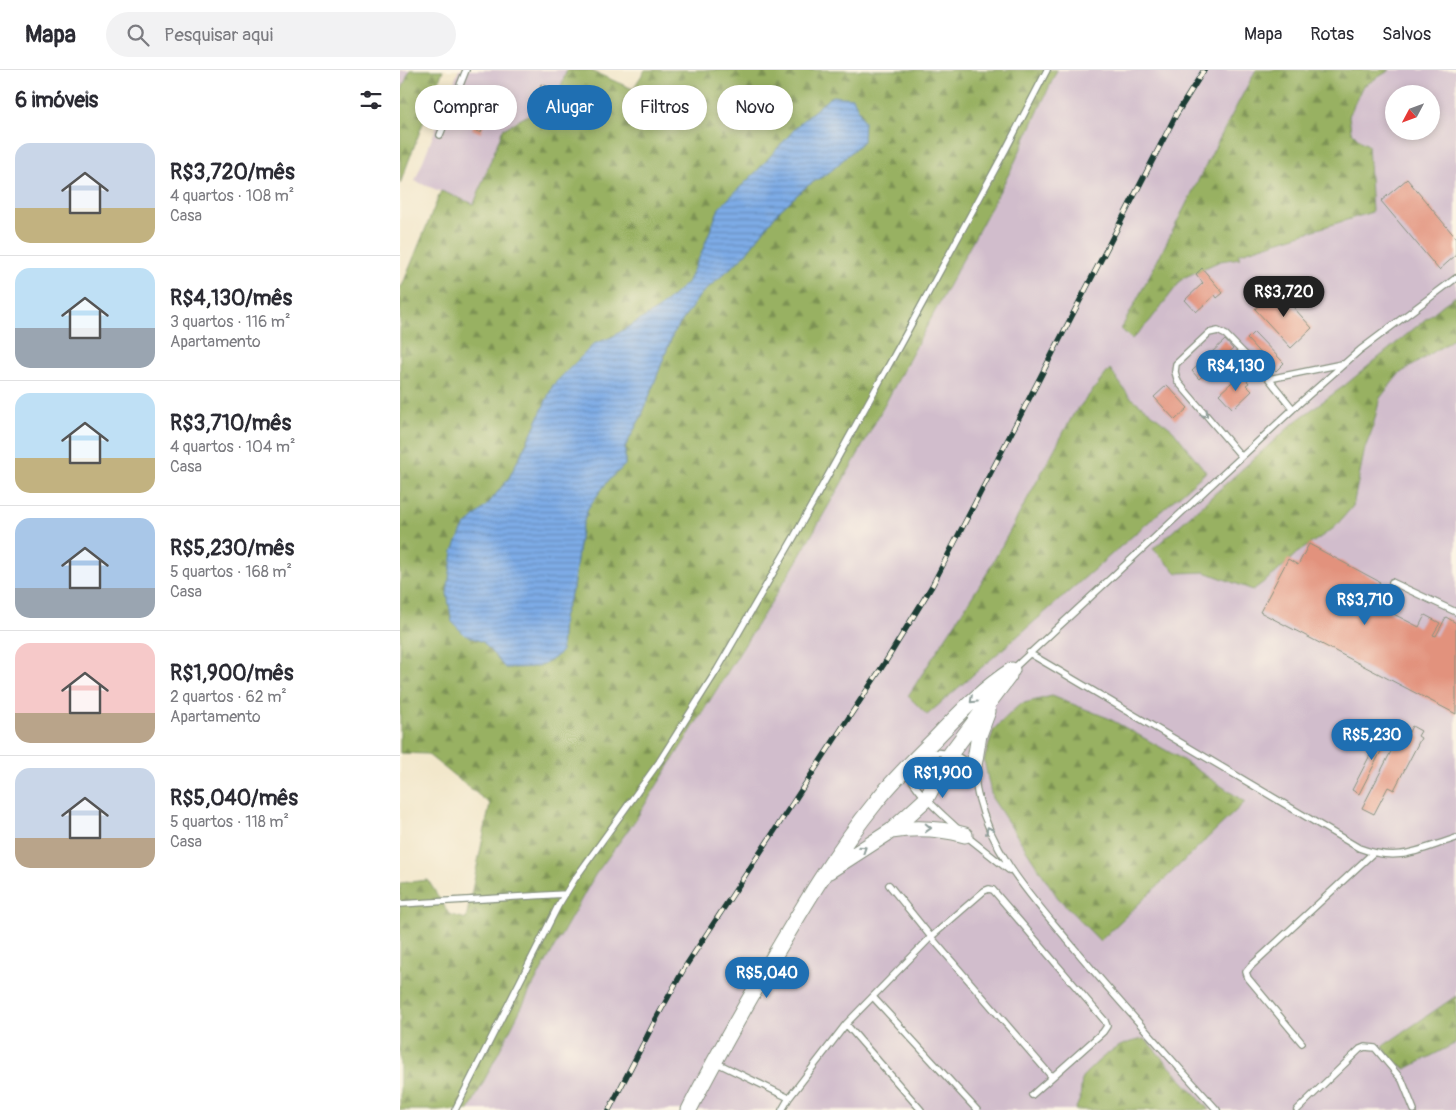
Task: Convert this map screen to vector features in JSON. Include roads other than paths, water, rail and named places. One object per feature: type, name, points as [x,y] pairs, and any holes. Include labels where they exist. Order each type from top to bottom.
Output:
[{"type":"street","points":[[973,772],[979,734],[985,715],[1012,670]]},
{"type":"street","points":[[689,1110],[714,1062],[822,875],[861,820],[906,767],[981,692],[1012,670]]},
{"type":"street","points":[[822,875],[891,831],[926,799],[952,753],[979,714],[996,694]]},
{"type":"street","points":[[891,831],[932,828],[946,829],[965,835]]},
{"type":"lane","points":[[440,135],[466,70]]},
{"type":"lane","points":[[455,1110],[548,924],[565,894],[659,762],[722,661],[794,537],[907,332],[1047,70]]},
{"type":"lane","points":[[1012,670],[1293,409],[1360,350],[1456,278]]},
{"type":"lane","points":[[1241,456],[1178,382],[1175,372],[1176,364],[1209,333],[1218,331],[1226,335],[1269,379],[1293,409]]},
{"type":"lane","points":[[1269,379],[1344,364]]},
{"type":"lane","points":[[1392,582],[1456,612]]},
{"type":"lane","points":[[1029,653],[1360,848],[1386,856],[1403,856],[1456,838]]},
{"type":"lane","points":[[919,755],[933,752],[952,753],[973,772],[984,819],[993,840],[1012,873],[1105,984],[1217,1110]]},
{"type":"lane","points":[[906,767],[911,781],[926,799],[965,835],[1012,873]]},
{"type":"lane","points":[[1302,1043],[1248,978],[1246,972],[1373,853]]},
{"type":"lane","points":[[889,885],[931,937],[1052,1077]]},
{"type":"lane","points":[[782,1110],[789,1098],[846,1024],[931,937],[984,891],[989,889],[993,890],[1105,1021],[1107,1026],[1103,1032],[1032,1095]]},
{"type":"lane","points":[[400,904],[565,894]]},
{"type":"lane","points":[[873,997],[977,1110]]},
{"type":"lane","points":[[846,1024],[921,1110]]},
{"type":"lane","points":[[1297,1110],[1360,1049],[1370,1047],[1374,1048],[1402,1080],[1414,1110]]},
{"type":"lane","points":[[714,1062],[789,1098]]},
{"type":"water","points":[[832,96],[853,98],[864,122],[863,141],[831,171],[807,186],[778,212],[744,256],[700,295],[673,334],[642,415],[625,447],[625,465],[607,482],[588,508],[581,531],[573,588],[563,617],[561,652],[542,665],[505,668],[483,642],[465,635],[452,622],[447,593],[453,551],[463,528],[488,504],[509,478],[553,385],[594,344],[612,337],[658,309],[687,283],[719,208],[758,170],[802,121]]},
{"type":"railway","points":[[609,1110],[685,967],[886,661],[932,586],[1176,115],[1204,70]]}]
